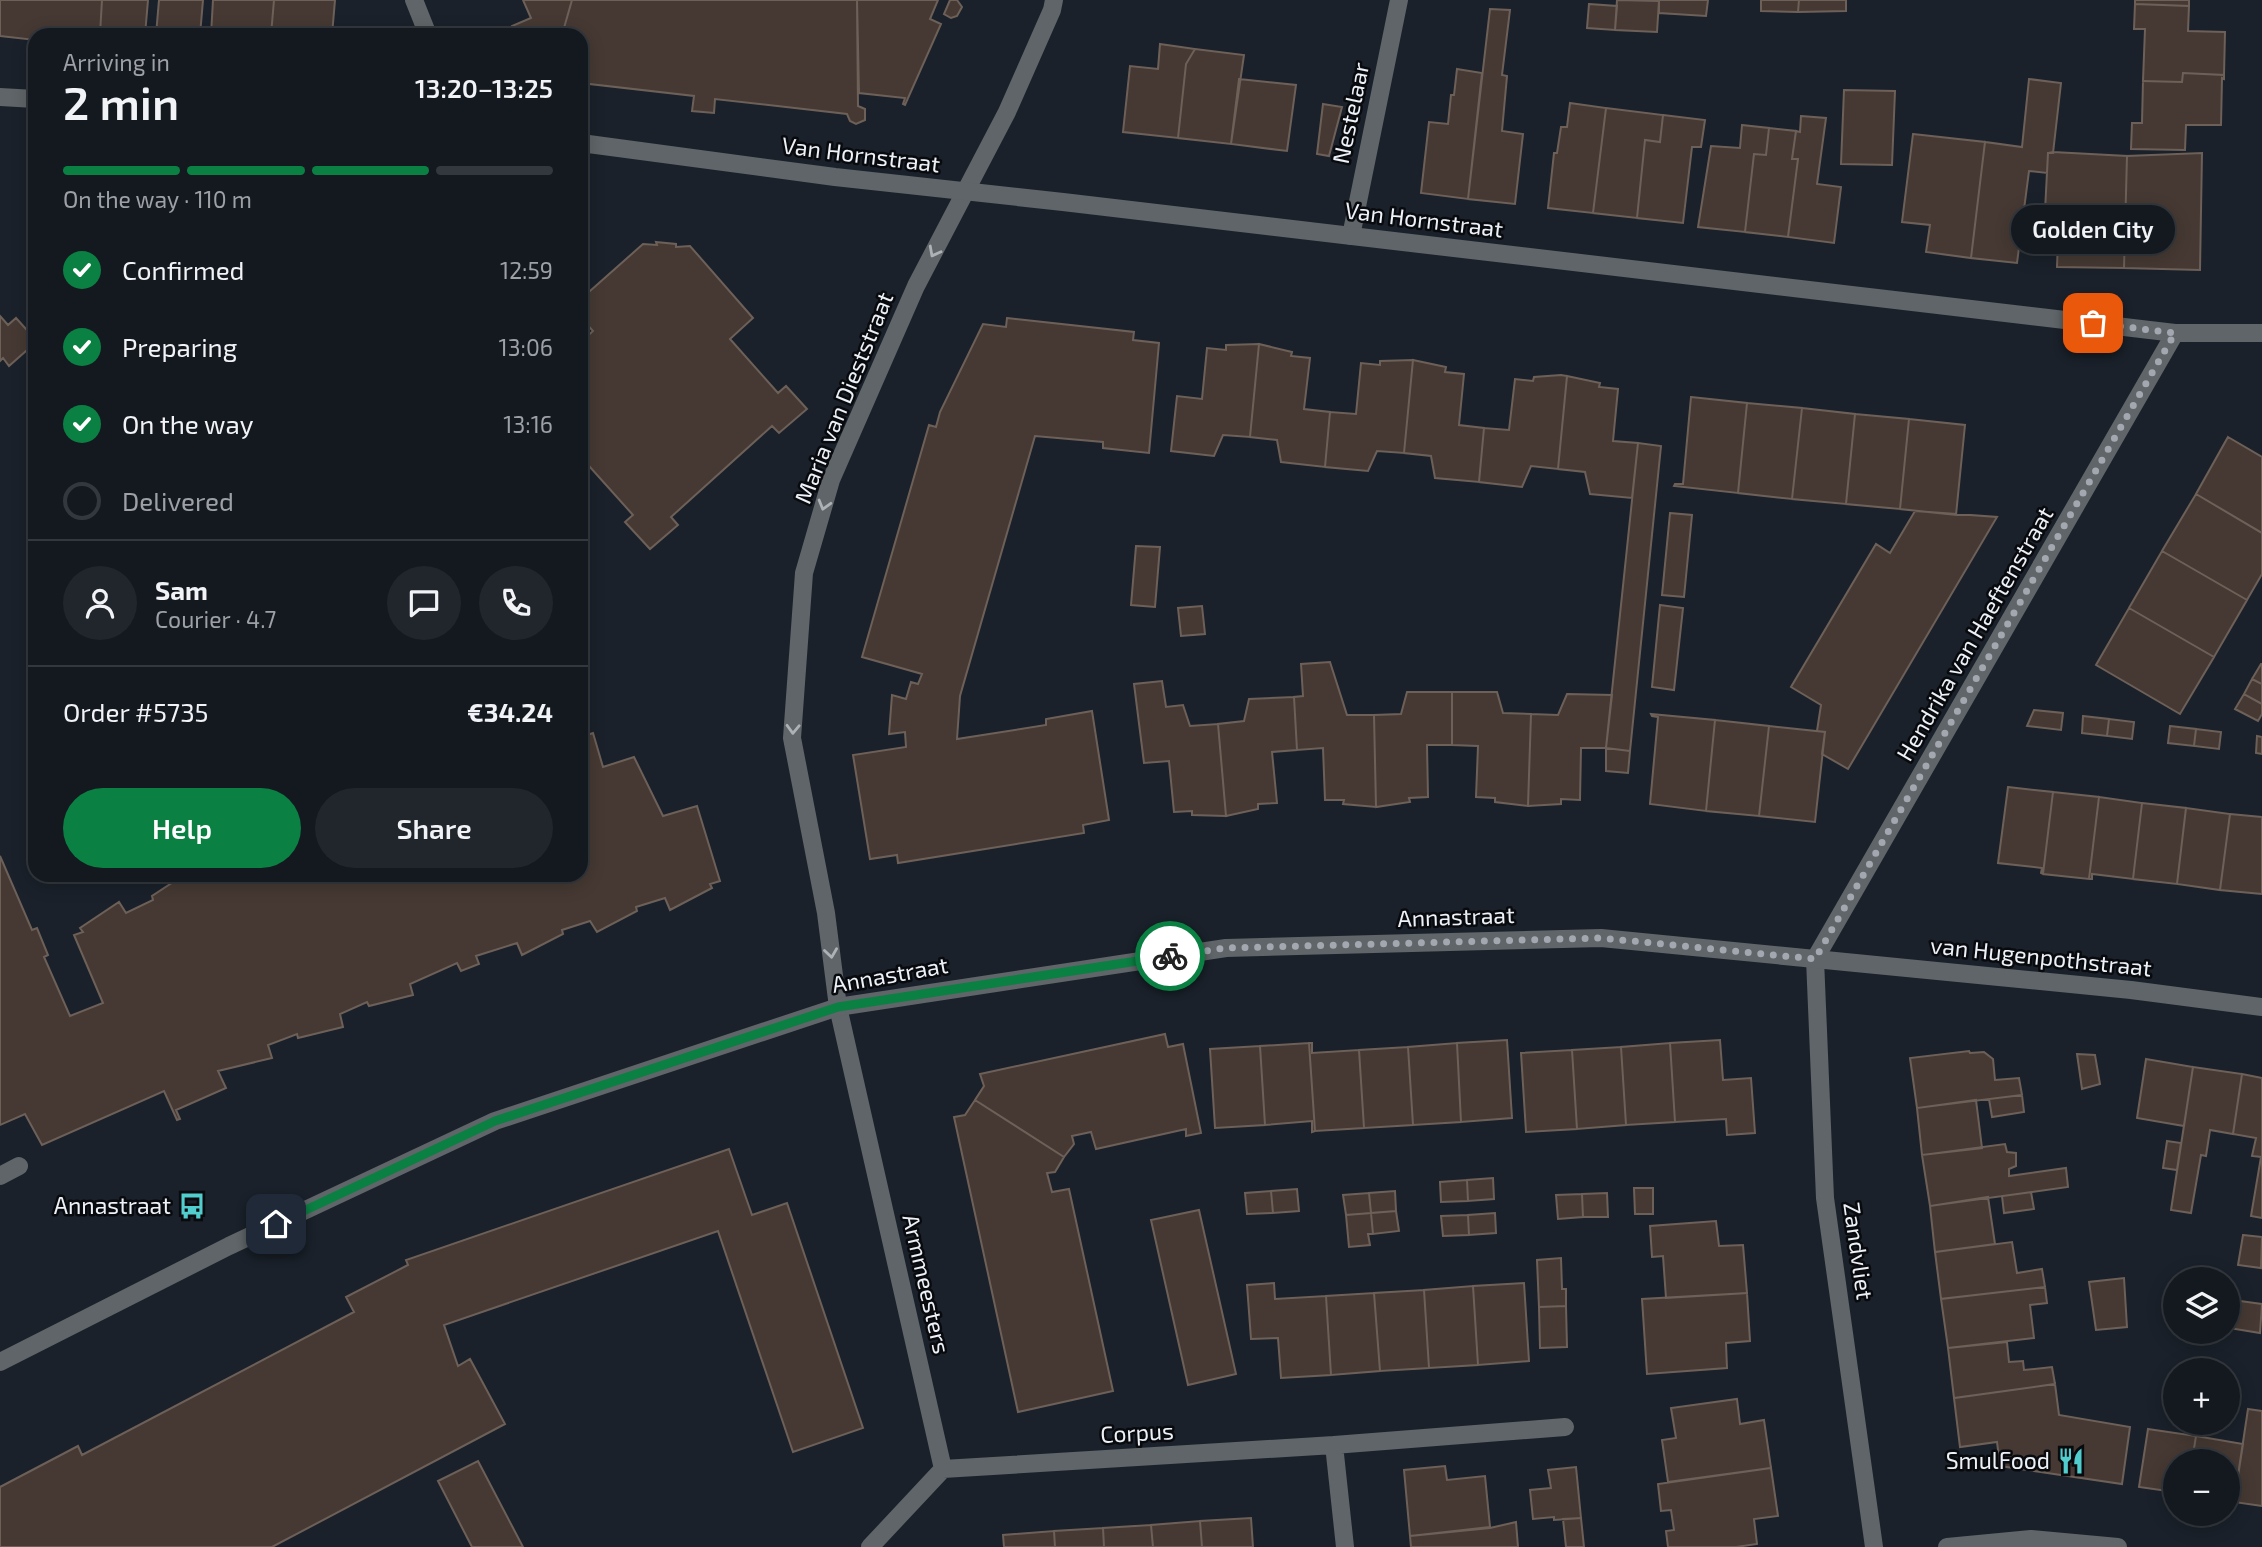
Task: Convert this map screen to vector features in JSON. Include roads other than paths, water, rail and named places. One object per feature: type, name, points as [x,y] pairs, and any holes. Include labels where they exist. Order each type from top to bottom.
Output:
[{"type":"street","points":[[414,0],[425,28]]},
{"type":"street","name":"Maria van Dieststraat","points":[[838,1007],[825,913],[792,738],[804,573],[831,480],[916,286],[1007,112],[1054,0]]},
{"type":"street","name":"Nestelaar","points":[[1351,236],[1399,0]]},
{"type":"street","points":[[0,97],[28,99]]},
{"type":"street","name":"Van Hornstraat","points":[[588,144],[835,177],[2175,333],[2262,333]]},
{"type":"street","name":"Hendrika van Haeftenstraat","points":[[1815,959],[2175,333]]},
{"type":"street","name":"Annastraat","points":[[0,1362],[229,1246],[495,1121],[838,1007],[1226,948],[1601,938],[1815,959]]},
{"type":"street","name":"van Hugenpothstraat","points":[[1815,959],[2131,990],[2262,1007]]},
{"type":"street","name":"Zandvliet","points":[[1815,959],[1825,1198],[1874,1547]]},
{"type":"street","name":"Armmeesters","points":[[838,1007],[943,1469]]},
{"type":"street","points":[[0,1177],[19,1166]]},
{"type":"street","name":"Corpus","points":[[943,1469],[1334,1445],[1565,1427]]},
{"type":"street","points":[[1334,1445],[1345,1547]]},
{"type":"street","points":[[870,1547],[943,1469]]},
{"type":"street","points":[[1947,1547],[2031,1539],[2117,1547]]},
{"type":"place","name":"Golden City","points":[[2093,323]]},
{"type":"place","name":"Annastraat","points":[[192,1206]]},
{"type":"place","name":"SmulFood","points":[[2071,1461]]}]
